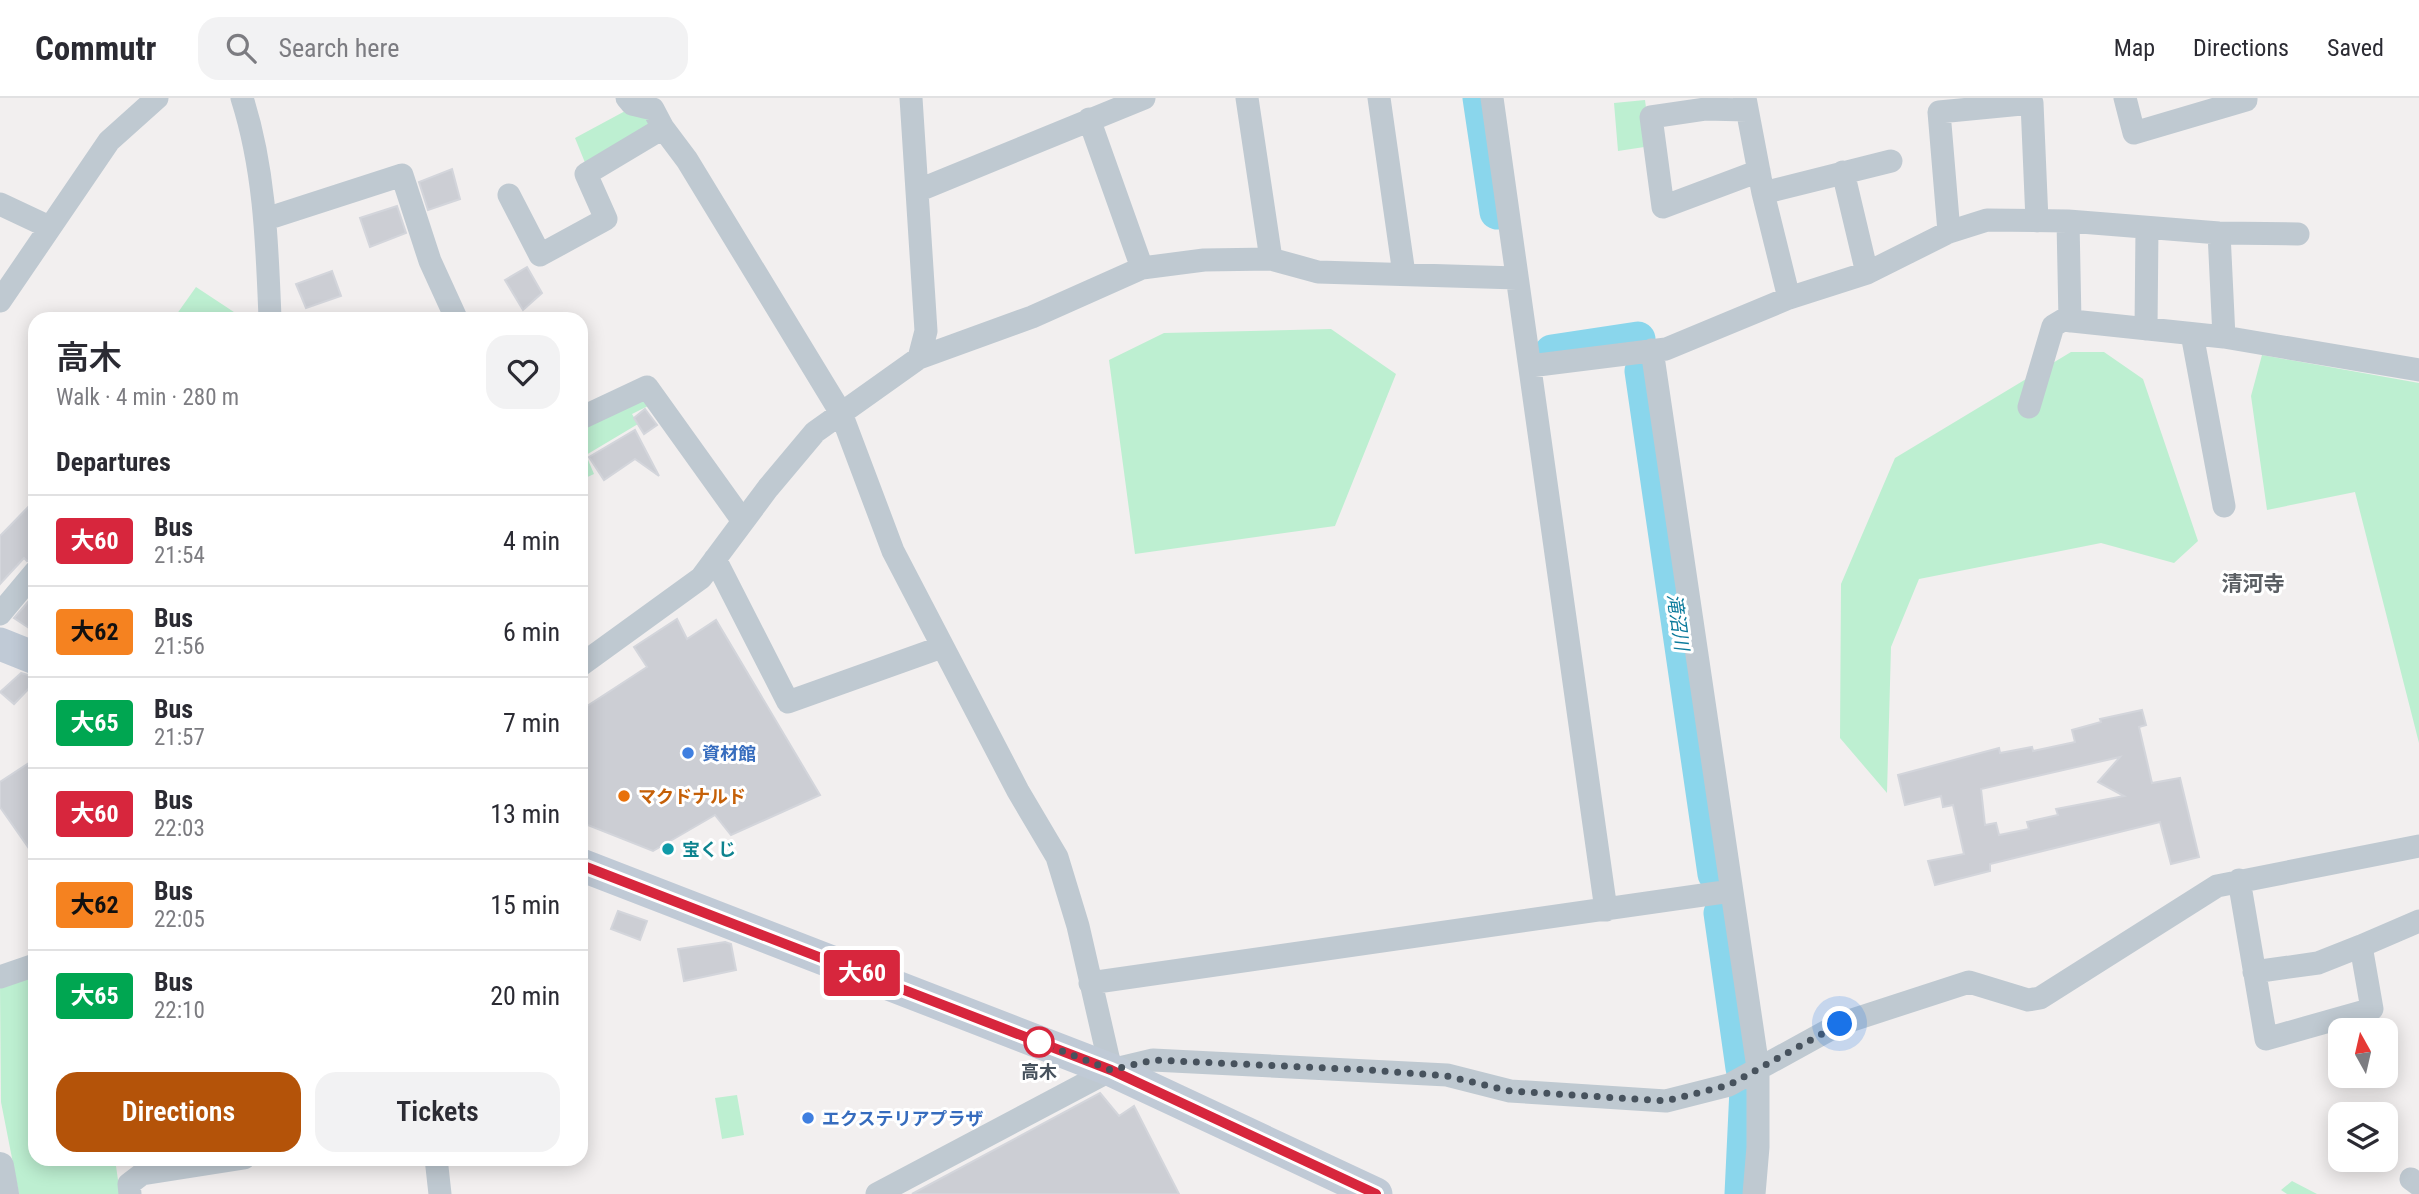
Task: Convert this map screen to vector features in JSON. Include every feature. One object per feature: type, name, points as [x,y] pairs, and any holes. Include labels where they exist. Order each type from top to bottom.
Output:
[{"type":"main road","points":[[0,644],[28,655]]},
{"type":"main road","points":[[588,867],[1111,1070],[1376,1194]]},
{"type":"street","points":[[0,301],[109,141],[157,98]]},
{"type":"street","points":[[242,98],[255,138],[266,219],[270,312]]},
{"type":"street","points":[[627,98],[632,104],[661,112],[687,160],[841,413],[892,551],[1057,857],[1078,926],[1111,1070]]},
{"type":"street","points":[[911,98],[926,331],[919,358]]},
{"type":"street","points":[[917,191],[1144,98]]},
{"type":"street","points":[[1247,98],[1271,259]]},
{"type":"street","points":[[1379,98],[1404,274]]},
{"type":"street","points":[[1492,98],[1606,910]]},
{"type":"street","points":[[2124,98],[2134,133],[2246,98]]},
{"type":"street","points":[[1949,232],[1939,112],[2032,103],[2037,221]]},
{"type":"street","points":[[1788,298],[1761,182],[1746,104],[1651,117],[1663,207],[1761,182],[1843,172],[1891,161]]},
{"type":"street","points":[[509,195],[540,255],[606,219],[586,174],[661,112]]},
{"type":"street","points":[[1090,119],[1142,268]]},
{"type":"street","points":[[1843,172],[1867,273]]},
{"type":"street","points":[[266,219],[402,175],[429,261],[453,312]]},
{"type":"street","points":[[0,204],[49,227]]},
{"type":"street","points":[[1530,366],[1667,349],[1788,298],[1867,273],[1949,232],[1987,220],[2068,221],[2219,233],[2298,234]]},
{"type":"street","points":[[2068,221],[2070,321]]},
{"type":"street","points":[[2146,329],[2147,228]]},
{"type":"street","points":[[2219,233],[2224,337]]},
{"type":"street","points":[[588,660],[701,578],[815,432],[919,358],[1032,317],[1142,268],[1204,260],[1271,259],[1318,272],[1517,278]]},
{"type":"street","points":[[2029,407],[2053,327],[2063,320],[2224,337],[2419,370]]},
{"type":"street","points":[[2192,334],[2224,506]]},
{"type":"street","points":[[1652,350],[1758,1068],[1758,1147],[1754,1194]]},
{"type":"street","points":[[588,415],[647,387],[743,521]]},
{"type":"street","points":[[715,559],[788,702],[942,648]]},
{"type":"street","points":[[0,614],[28,580]]},
{"type":"street","points":[[877,1194],[1111,1070],[1153,1060],[1447,1076],[1510,1091],[1666,1101],[1729,1085],[1840,1024],[1969,982],[2028,1000],[2040,998],[2217,886],[2419,846]]},
{"type":"street","points":[[2239,880],[2266,1039],[2372,1009],[2361,946]]},
{"type":"street","points":[[1090,983],[1731,891]]},
{"type":"street","points":[[2255,972],[2318,963],[2419,921]]},
{"type":"street","points":[[0,977],[28,967]]},
{"type":"street","points":[[0,1166],[5,1194]]},
{"type":"street","points":[[130,1194],[129,1184],[142,1174],[193,1166]]},
{"type":"street","points":[[437,1166],[440,1194]]},
{"type":"green space","points":[[1645,100],[1651,146],[1618,151],[1614,103]]},
{"type":"green space","points":[[627,110],[663,124],[588,170],[575,138]]},
{"type":"green space","points":[[196,287],[234,312],[178,312]]},
{"type":"green space","points":[[1331,329],[1396,374],[1335,526],[1135,554],[1109,360],[1164,333]]},
{"type":"green space","points":[[2071,352],[2104,352],[2143,379],[2198,541],[2174,563],[2101,543],[1919,579],[1891,647],[1887,793],[1840,738],[1841,584],[1895,458]]},
{"type":"green space","points":[[2262,355],[2419,383],[2419,743],[2355,492],[2267,510],[2251,396]]},
{"type":"green space","points":[[641,389],[650,405],[632,414],[638,424],[588,454],[588,415]]},
{"type":"green space","points":[[588,460],[594,474],[588,477]]},
{"type":"green space","points":[[28,975],[28,1166],[116,1166],[120,1194],[19,1194],[1,1102],[0,985]]},
{"type":"green space","points":[[737,1095],[744,1135],[722,1139],[715,1098]]},
{"type":"green space","points":[[2292,1181],[2317,1194],[2287,1194],[2281,1190]]},
{"type":"building","points":[[452,169],[460,199],[428,210],[419,182]]},
{"type":"building","points":[[397,206],[406,233],[370,247],[360,218]]},
{"type":"building","points":[[527,267],[542,293],[523,310],[505,280]]},
{"type":"building","points":[[332,271],[341,296],[306,308],[296,284]]},
{"type":"building","points":[[645,409],[657,425],[644,434],[634,418]]},
{"type":"building","points":[[635,430],[659,476],[635,459],[604,480],[589,457]]},
{"type":"building","points":[[28,507],[28,561],[24,558],[0,584],[0,536]]},
{"type":"building","points":[[28,602],[28,627],[14,618]]},
{"type":"building","name":"資材館","points":[[677,619],[687,639],[716,620],[820,795],[731,835],[715,815],[653,851],[588,825],[588,705],[647,667],[634,647]]},
{"type":"building","points":[[21,673],[28,675],[28,689],[14,704],[0,692]]},
{"type":"building","points":[[2142,710],[2146,725],[2139,727],[2152,783],[2180,778],[2199,857],[2171,864],[2160,822],[1990,864],[1990,871],[1935,885],[1928,861],[1964,854],[1953,805],[1943,807],[1941,796],[1905,805],[1898,775],[1999,748],[2000,753],[2032,747],[2033,751],[2075,742],[2072,730],[2101,722],[2100,719]],"holes":[[[2120,757],[2098,782],[2124,796],[2056,809],[2058,815],[2027,822],[2029,829],[1999,835],[1996,823],[1985,825],[1981,789]]]},
{"type":"building","points":[[28,764],[28,847],[0,807],[0,782]]},
{"type":"building","points":[[618,911],[647,921],[640,940],[611,929]]},
{"type":"building","points":[[725,942],[731,944],[736,970],[684,981],[678,949]]},
{"type":"building","points":[[1100,1093],[1119,1116],[1134,1106],[1179,1194],[912,1194]]},
{"type":"waterway","points":[[1480,98],[1497,212]]},
{"type":"waterway","points":[[1552,352],[1638,339]]},
{"type":"waterway","name":"滝沼川","points":[[1642,371],[1715,874]]},
{"type":"waterway","name":"滝沼川","points":[[1721,913],[1743,1068]]},
{"type":"waterway","name":"滝沼川","points":[[1742,1194],[1747,1089]]},
{"type":"bus line","name":"大60","points":[[588,868],[1111,1070],[1376,1194]]},
{"type":"place","name":"資材館","points":[[688,753]]},
{"type":"place","name":"マクドナルド","points":[[624,796]]},
{"type":"place","name":"宝くじ","points":[[668,849]]},
{"type":"place","name":"高木","points":[[1039,1042]]},
{"type":"place","name":"エクステリアプラザ","points":[[808,1118]]},
{"type":"district","name":"清河寺","points":[[2253,584]]},
{"type":"route","points":[[1039,1042],[1111,1070],[1153,1060],[1370,1070],[1447,1076],[1510,1091],[1666,1101],[1729,1085],[1840,1024]]}]
